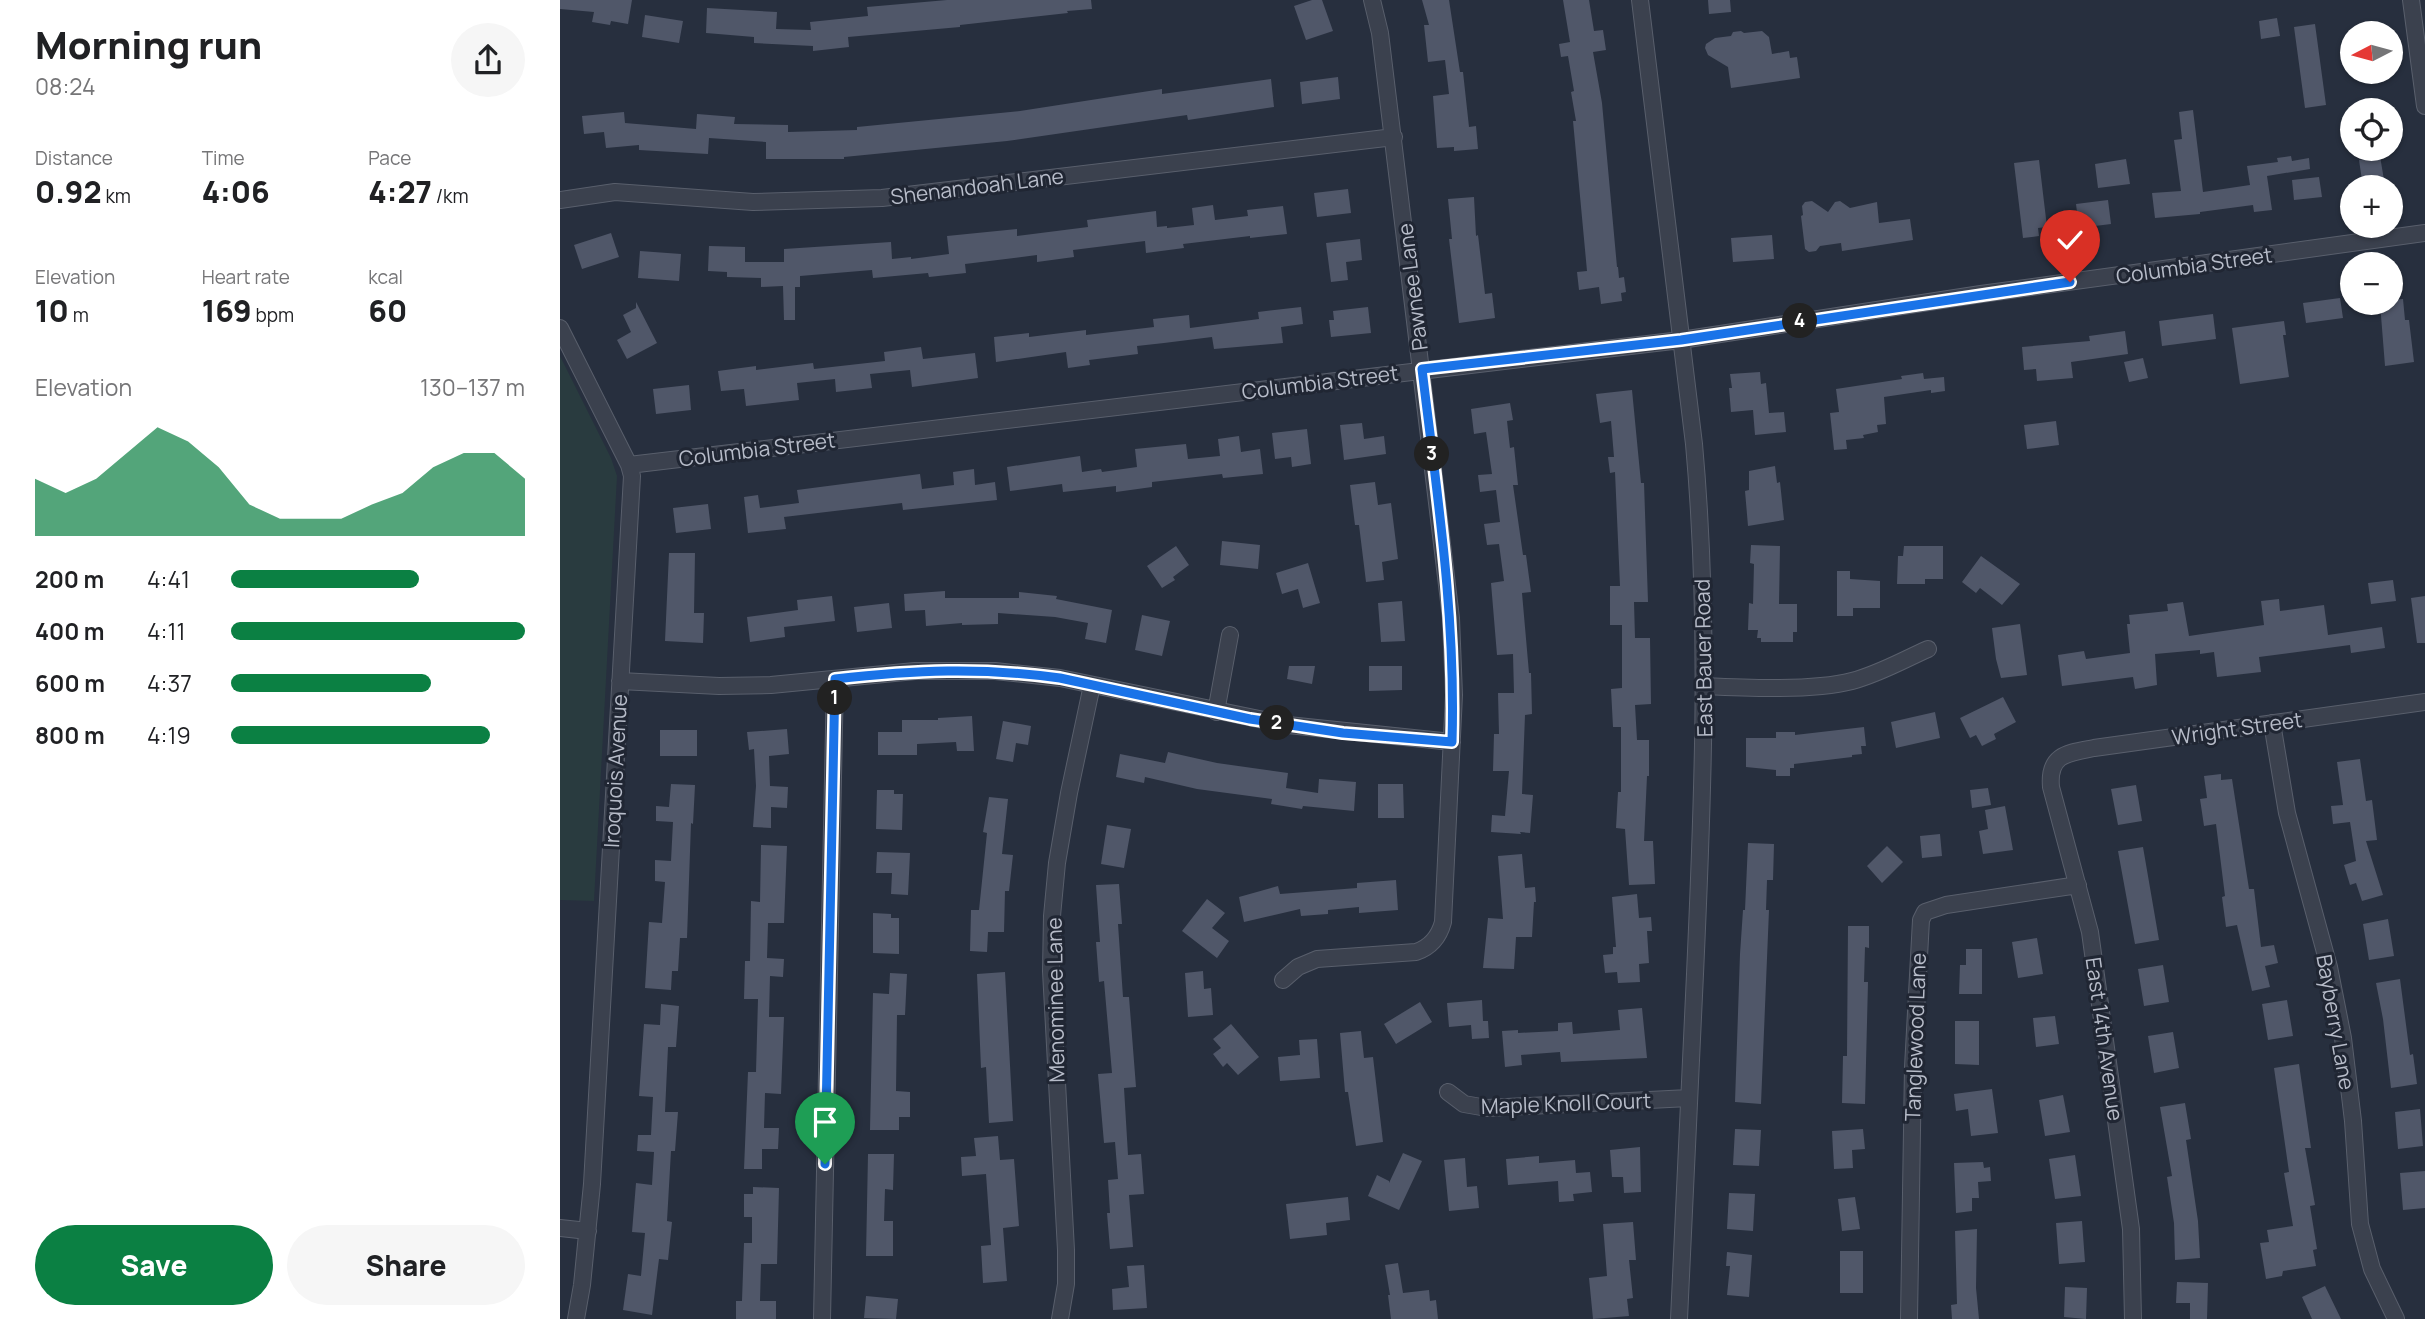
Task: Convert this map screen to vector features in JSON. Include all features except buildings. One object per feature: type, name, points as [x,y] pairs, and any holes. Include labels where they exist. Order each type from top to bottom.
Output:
[{"type":"street","name":"Pawnee Lane","points":[[1283,980],[1298,967],[1317,959],[1416,952],[1430,945],[1440,933],[1443,922],[1454,695],[1451,618],[1394,137],[1380,33],[1372,0]]},
{"type":"street","name":"East Bauer Road","points":[[1640,0],[1700,511],[1705,686],[1704,792],[1679,1319]]},
{"type":"street","points":[[2411,0],[2425,106]]},
{"type":"street","name":"Shenandoah Lane","points":[[560,200],[615,192],[753,202],[871,198],[1394,137]]},
{"type":"street","name":"Columbia Street","points":[[629,465],[1681,340],[1981,294],[2425,233]]},
{"type":"street","name":"Iroquois Avenue","points":[[560,328],[629,465],[632,476],[589,1231],[576,1319]]},
{"type":"street","points":[[1216,712],[1230,635]]},
{"type":"street","points":[[1705,686],[1795,686],[1848,682],[1869,676],[1927,649]]},
{"type":"street","points":[[620,681],[719,686],[771,685],[915,671],[960,669],[1024,673],[1302,727],[1452,742]]},
{"type":"street","points":[[822,1319],[835,679]]},
{"type":"street","name":"Menominee Lane","points":[[1060,1319],[1066,1284],[1066,1250],[1051,971],[1052,916],[1057,863],[1069,793],[1092,685]]},
{"type":"street","name":"Wright Street","points":[[2054,764],[2064,754],[2425,702]]},
{"type":"street","name":"Bayberry Lane","points":[[2272,723],[2287,813],[2329,967],[2343,1038],[2353,1121],[2360,1224],[2372,1269],[2396,1319]]},
{"type":"street","name":"East 14th Avenue","points":[[2054,764],[2050,775],[2051,787],[2090,932],[2123,1162],[2131,1229],[2133,1319]]},
{"type":"street","name":"Tanglewood Lane","points":[[1909,1319],[1913,1068],[1921,920],[1925,912],[1946,905],[2078,885]]},
{"type":"street","name":"Maple Knoll Court","points":[[1448,1091],[1464,1104],[1487,1108],[1689,1098]]},
{"type":"street","points":[[560,1228],[589,1231]]},
{"type":"shaded area","points":[[560,356],[611,458],[617,476],[594,901],[560,900]]},
{"type":"route","points":[[825,1164],[835,679],[960,669],[1024,673],[1060,678],[1250,719],[1343,733],[1452,742],[1454,695],[1451,618],[1422,369],[1681,340],[2070,282]]}]
